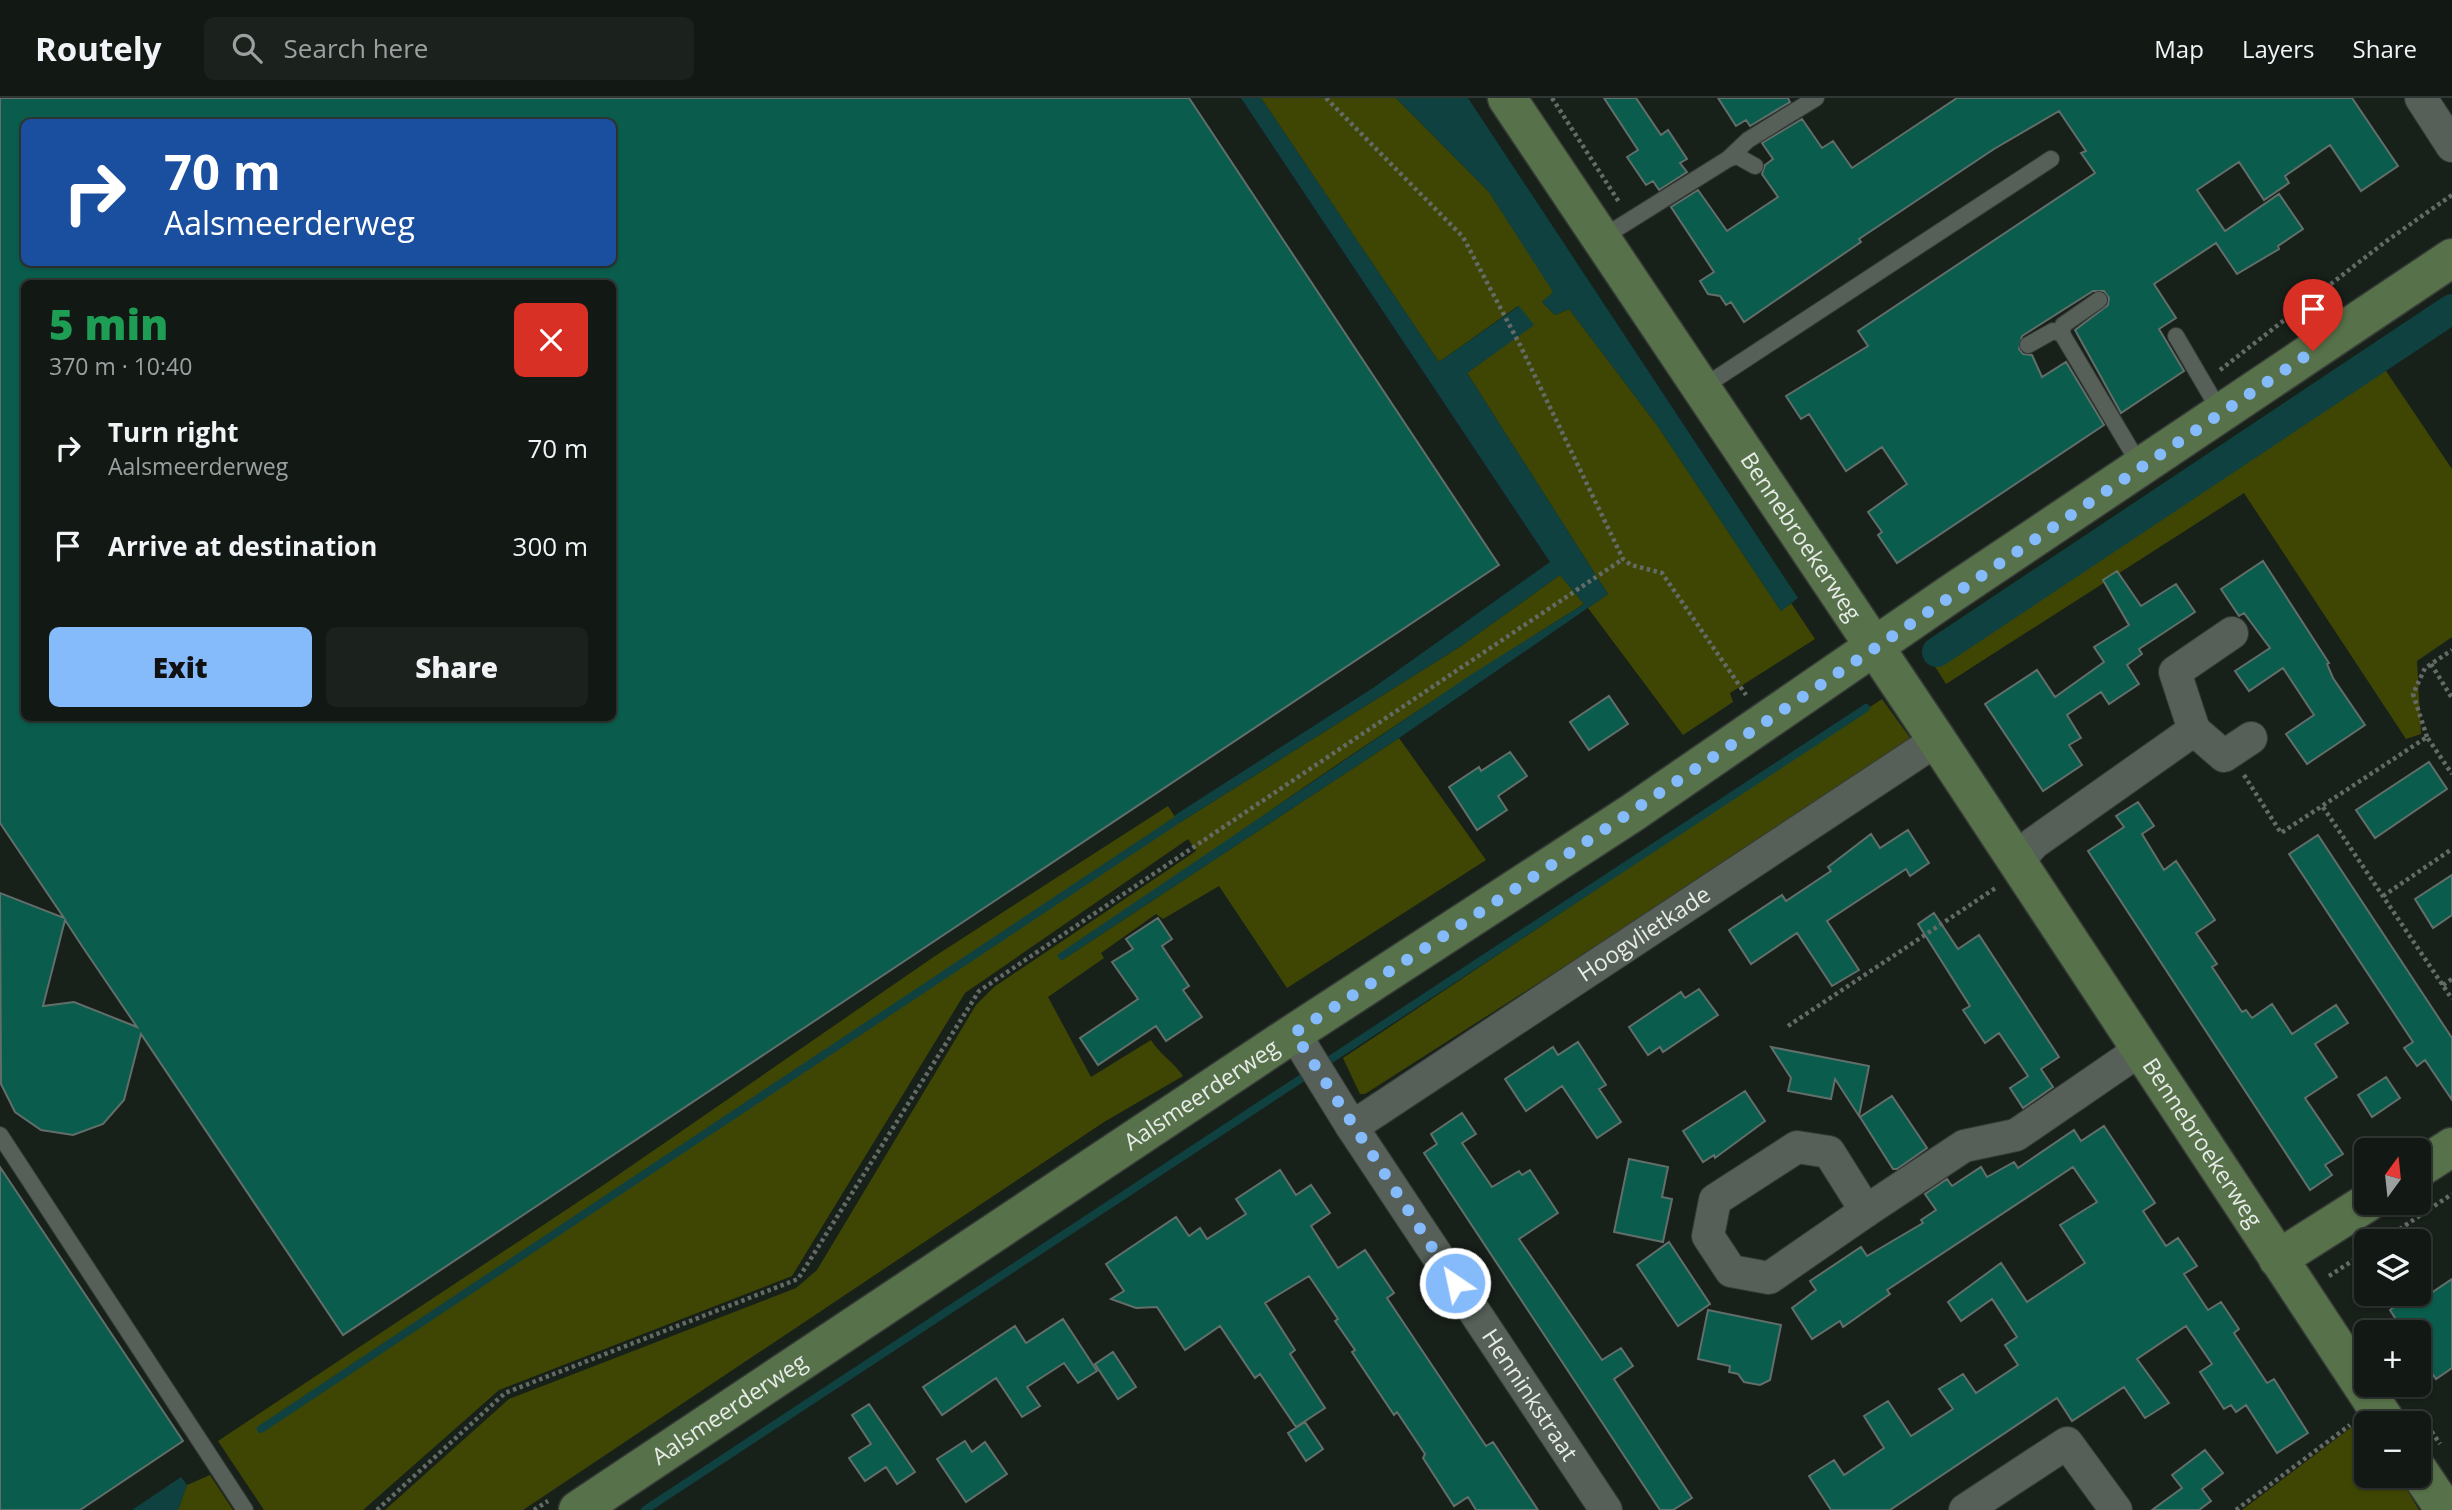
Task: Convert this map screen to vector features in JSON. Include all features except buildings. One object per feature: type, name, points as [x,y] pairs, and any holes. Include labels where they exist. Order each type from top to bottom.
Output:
[{"type":"street","name":"Bennebroekerweg","points":[[1507,98],[1937,740],[2278,1259],[2392,1411]]},
{"type":"street","points":[[2421,98],[2452,146]]},
{"type":"street","name":"Aalsmeerderweg","points":[[578,1510],[1308,1056],[1632,813],[2141,467],[2212,398],[2452,258]]},
{"type":"street","points":[[2232,632],[2175,672],[2194,730],[2224,756],[2251,738]]},
{"type":"street","points":[[2020,866],[2035,843],[2194,730]]},
{"type":"street","name":"Hoogvlietkade","points":[[1352,1127],[1937,740]]},
{"type":"street","points":[[1866,1211],[1829,1152],[1797,1147],[1715,1200],[1708,1236],[1731,1271],[1769,1278],[1964,1146],[2016,1135],[2140,1050]]},
{"type":"street","name":"Henninkstraat","points":[[1308,1056],[1352,1127],[1606,1510]]},
{"type":"street","points":[[2431,1161],[2452,1147]]},
{"type":"street","points":[[2278,1259],[2354,1211]]},
{"type":"street","points":[[1965,1510],[2067,1443],[2116,1510]]},
{"type":"street","points":[[2432,1461],[2445,1510]]},
{"type":"lane","points":[[1600,239],[1728,159],[1748,140],[1816,98]]},
{"type":"lane","points":[[1728,159],[1737,156],[1755,166]]},
{"type":"lane","points":[[1700,389],[2052,159]]},
{"type":"lane","points":[[2099,300],[2063,325],[2062,334],[2141,467]]},
{"type":"lane","points":[[2028,345],[2053,331],[2062,334]]},
{"type":"lane","points":[[2176,336],[2212,398]]},
{"type":"lane","points":[[0,1135],[245,1510]]},
{"type":"path","points":[[1326,98],[1463,237],[1520,345],[1623,559],[1631,565],[1662,573],[1749,699]]},
{"type":"path","points":[[2212,398],[2385,242],[2452,195]]},
{"type":"path","points":[[377,1510],[505,1393],[798,1279],[979,991],[1623,559]]},
{"type":"path","points":[[2452,650],[2425,668],[2413,694],[2427,737],[2452,774]]},
{"type":"path","points":[[2431,664],[2452,698]]},
{"type":"path","points":[[2224,756],[2234,761],[2281,833],[2427,737]]},
{"type":"path","points":[[2323,807],[2452,999]]},
{"type":"path","points":[[2383,896],[2452,849]]},
{"type":"path","points":[[1787,1026],[2020,866]]},
{"type":"path","points":[[2443,985],[2452,979]]},
{"type":"path","points":[[2400,1229],[2452,1194]]},
{"type":"path","points":[[2329,1277],[2354,1260]]},
{"type":"path","points":[[2236,1510],[2354,1436]]},
{"type":"green space","points":[[1261,98],[1396,98],[1489,192],[1554,292],[1542,302],[1555,315],[1569,309],[1657,425],[1781,611],[1791,603],[1815,639],[1730,693],[1733,702],[1683,735],[1588,608],[1608,594],[1467,373],[1533,325],[1518,306],[1439,362]]},
{"type":"green space","points":[[2378,359],[2452,469],[2452,637],[2417,661],[2421,734],[2406,739],[2244,493],[1946,684],[1929,657]]},
{"type":"green space","points":[[1560,575],[1584,604],[1319,777],[1061,961],[1399,738],[1486,860],[1287,988],[1219,886],[1163,919],[1156,914],[1101,953],[1104,958],[1048,997],[1091,1077],[1151,1040],[1183,1076],[1104,1122],[523,1510],[385,1510],[509,1399],[796,1288],[817,1270],[976,1005],[994,987],[1196,851],[1188,839],[965,993],[792,1276],[499,1390],[363,1510],[264,1510],[218,1441],[605,1184],[935,956],[1168,806],[1179,823],[1461,646]]},
{"type":"green space","points":[[1882,699],[1911,739],[1848,785],[1365,1094],[1360,1094],[1343,1058]]},
{"type":"green space","points":[[2354,1425],[2354,1488],[2406,1488],[2419,1510],[2242,1510]]},
{"type":"green space","points":[[210,1475],[233,1510],[178,1510],[187,1485]]},
{"type":"water","points":[[1241,98],[1261,98],[1439,362],[1519,306],[1534,325],[1467,373],[1608,594],[1399,738],[1061,961],[1057,955],[1475,672],[1584,604],[1560,575],[1461,646],[1179,823],[1175,815],[1373,688],[1550,562]]},
{"type":"water","points":[[1396,98],[1468,98],[1798,598],[1781,611],[1657,425],[1569,309],[1555,315],[1542,302],[1553,292],[1489,192]]},
{"type":"water","points":[[181,1477],[187,1485],[178,1510],[132,1510]]},
{"type":"waterway","points":[[1937,652],[2452,309]]},
{"type":"waterway","points":[[1322,1065],[1866,708]]},
{"type":"waterway","points":[[261,1429],[1177,820]]},
{"type":"waterway","points":[[645,1510],[1311,1072]]},
{"type":"route","points":[[1455,1283],[1352,1127],[1294,1033],[1632,813],[1901,631],[1952,593],[2313,351]]}]
